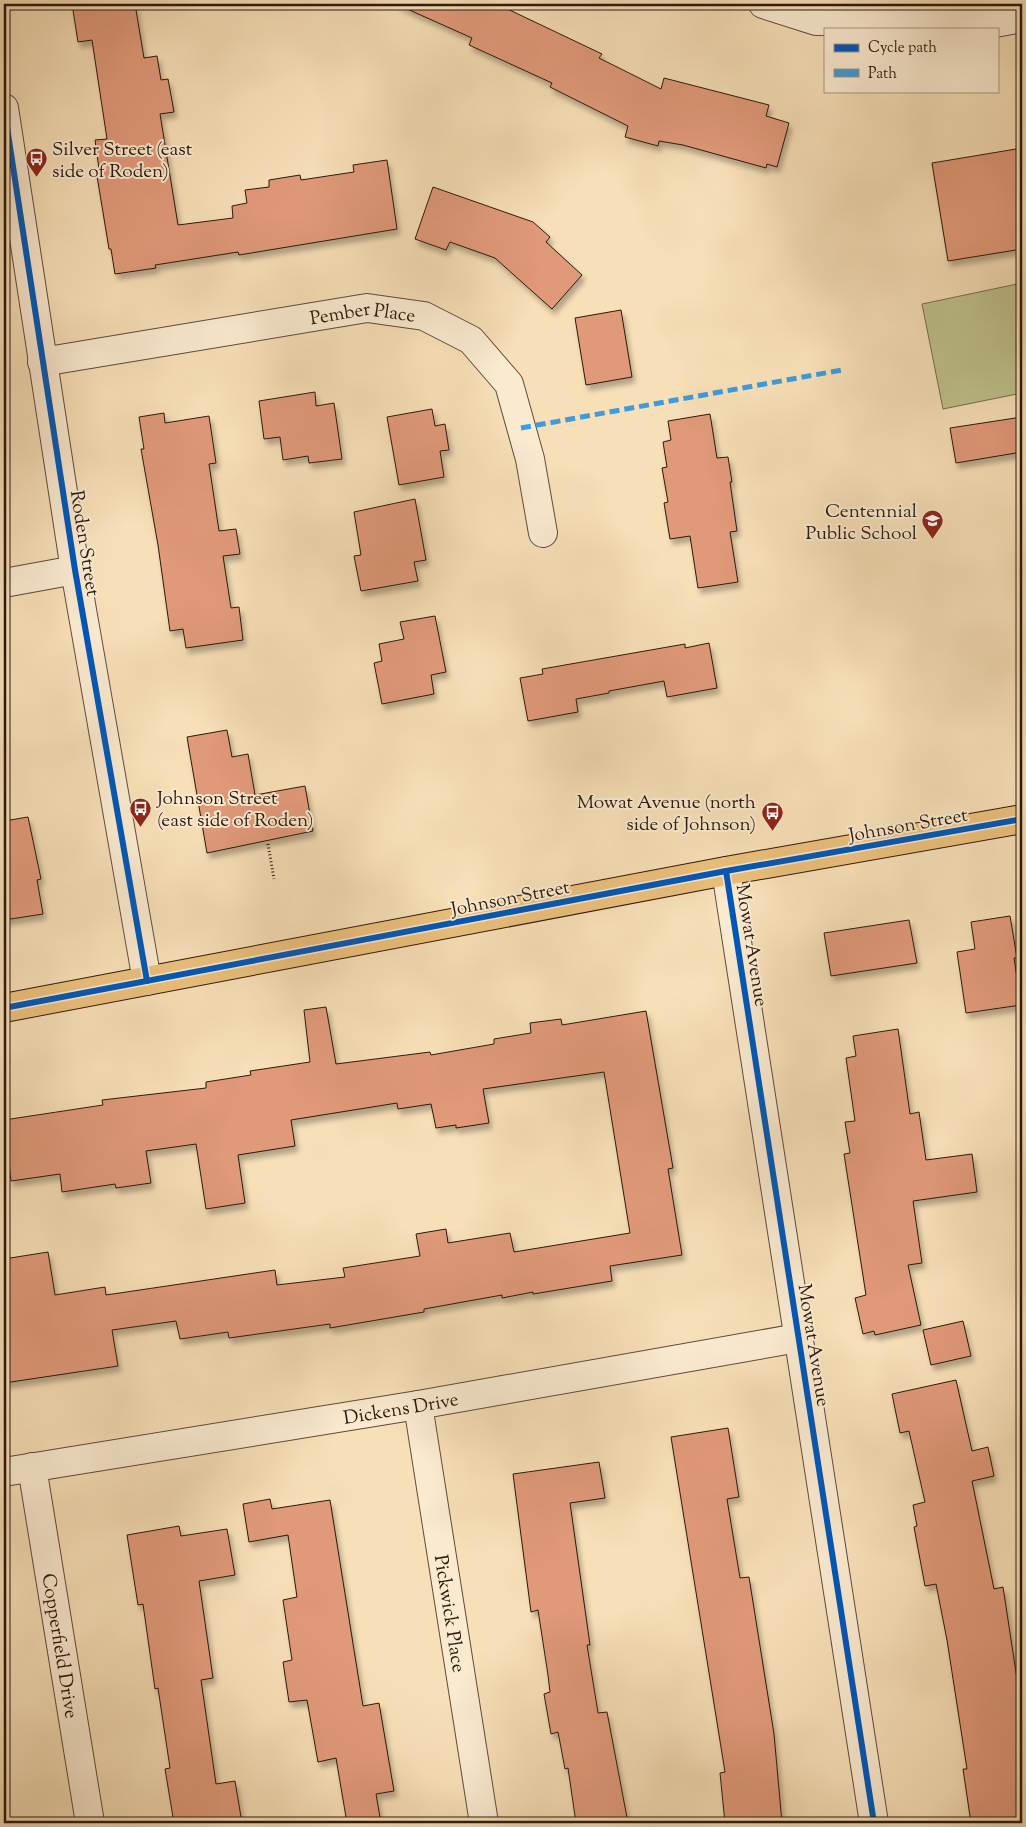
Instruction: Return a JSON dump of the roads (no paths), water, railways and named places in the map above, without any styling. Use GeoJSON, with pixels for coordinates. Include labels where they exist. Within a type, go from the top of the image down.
{"type":"FeatureCollection","features":[{"type":"Feature","properties":{"kind":"main road","name":"Johnson Street"},"geometry":{"type":"LineString","coordinates":[[4,1008],[726,871],[1022,819]]}},
{"type":"Feature","properties":{"kind":"street"},"geometry":{"type":"LineString","coordinates":[[763,4],[816,21],[995,22],[1022,18]]}},
{"type":"Feature","properties":{"kind":"street","name":"Roden Street"},"geometry":{"type":"LineString","coordinates":[[4,108],[6,142],[75,570],[147,981]]}},
{"type":"Feature","properties":{"kind":"street","name":"Pember Place"},"geometry":{"type":"LineString","coordinates":[[42,362],[367,308],[424,316],[470,340],[509,384],[530,459],[543,533]]}},
{"type":"Feature","properties":{"kind":"street"},"geometry":{"type":"LineString","coordinates":[[4,583],[75,570]]}},
{"type":"Feature","properties":{"kind":"street","name":"Mowat Avenue"},"geometry":{"type":"LineString","coordinates":[[726,871],[874,1823]]}},
{"type":"Feature","properties":{"kind":"street","name":"Dickens Drive"},"geometry":{"type":"LineString","coordinates":[[4,1472],[418,1405],[798,1338]]}},
{"type":"Feature","properties":{"kind":"street","name":"Pickwick Place"},"geometry":{"type":"LineString","coordinates":[[418,1405],[484,1823]]}},
{"type":"Feature","properties":{"kind":"street","name":"Copperfield Drive"},"geometry":{"type":"LineString","coordinates":[[32,1467],[90,1823]]}},
{"type":"Feature","properties":{"kind":"place","name":"Silver Street (east side of Roden)"},"geometry":{"type":"Point","coordinates":[36,178]}},
{"type":"Feature","properties":{"kind":"place","name":"Centennial Public School"},"geometry":{"type":"Point","coordinates":[933,540]}},
{"type":"Feature","properties":{"kind":"place","name":"Johnson Street (east side of Roden)"},"geometry":{"type":"Point","coordinates":[141,827]}},
{"type":"Feature","properties":{"kind":"place","name":"Mowat Avenue (north side of Johnson)"},"geometry":{"type":"Point","coordinates":[772,831]}}]}
